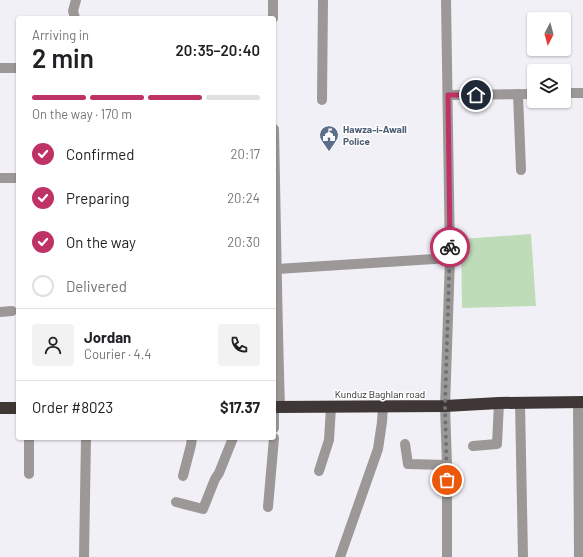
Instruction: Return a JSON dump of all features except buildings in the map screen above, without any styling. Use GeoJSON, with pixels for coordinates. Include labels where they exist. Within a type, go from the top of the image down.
{"type":"FeatureCollection","features":[{"type":"Feature","properties":{"kind":"highway","name":"Kunduz Baghlan road"},"geometry":{"type":"LineString","coordinates":[[276,407],[445,406],[499,403],[580,402]]}},
{"type":"Feature","properties":{"kind":"highway"},"geometry":{"type":"LineString","coordinates":[[0,408],[16,408]]}},
{"type":"Feature","properties":{"kind":"street"},"geometry":{"type":"LineString","coordinates":[[74,16],[73,11],[76,0]]}},
{"type":"Feature","properties":{"kind":"street"},"geometry":{"type":"LineString","coordinates":[[272,0],[273,16]]}},
{"type":"Feature","properties":{"kind":"street"},"geometry":{"type":"LineString","coordinates":[[322,100],[323,0]]}},
{"type":"Feature","properties":{"kind":"street"},"geometry":{"type":"LineString","coordinates":[[446,0],[450,258],[445,406],[447,465],[447,557]]}},
{"type":"Feature","properties":{"kind":"street"},"geometry":{"type":"LineString","coordinates":[[0,68],[16,68]]}},
{"type":"Feature","properties":{"kind":"street"},"geometry":{"type":"LineString","coordinates":[[571,93],[583,93]]}},
{"type":"Feature","properties":{"kind":"street"},"geometry":{"type":"LineString","coordinates":[[518,94],[521,170]]}},
{"type":"Feature","properties":{"kind":"street"},"geometry":{"type":"LineString","coordinates":[[448,95],[527,94]]}},
{"type":"Feature","properties":{"kind":"street"},"geometry":{"type":"LineString","coordinates":[[0,178],[16,178]]}},
{"type":"Feature","properties":{"kind":"street"},"geometry":{"type":"LineString","coordinates":[[276,228],[276,291]]}},
{"type":"Feature","properties":{"kind":"street"},"geometry":{"type":"LineString","coordinates":[[277,269],[450,258]]}},
{"type":"Feature","properties":{"kind":"street"},"geometry":{"type":"LineString","coordinates":[[0,312],[12,311]]}},
{"type":"Feature","properties":{"kind":"street"},"geometry":{"type":"LineString","coordinates":[[579,557],[580,402]]}},
{"type":"Feature","properties":{"kind":"street"},"geometry":{"type":"LineString","coordinates":[[473,446],[497,444],[499,403]]}},
{"type":"Feature","properties":{"kind":"street"},"geometry":{"type":"LineString","coordinates":[[520,403],[522,557]]}},
{"type":"Feature","properties":{"kind":"street"},"geometry":{"type":"LineString","coordinates":[[340,557],[378,449],[383,406]]}},
{"type":"Feature","properties":{"kind":"street"},"geometry":{"type":"LineString","coordinates":[[319,471],[329,440],[331,407]]}},
{"type":"Feature","properties":{"kind":"street"},"geometry":{"type":"LineString","coordinates":[[29,440],[29,474]]}},
{"type":"Feature","properties":{"kind":"street"},"geometry":{"type":"LineString","coordinates":[[84,557],[86,440]]}},
{"type":"Feature","properties":{"kind":"street"},"geometry":{"type":"LineString","coordinates":[[183,476],[192,445],[192,440]]}},
{"type":"Feature","properties":{"kind":"street"},"geometry":{"type":"LineString","coordinates":[[176,502],[203,509],[215,479],[220,473],[232,440]]}},
{"type":"Feature","properties":{"kind":"street"},"geometry":{"type":"LineString","coordinates":[[268,507],[274,440]]}},
{"type":"Feature","properties":{"kind":"street"},"geometry":{"type":"LineString","coordinates":[[405,444],[408,464],[447,465]]}},
{"type":"Feature","properties":{"kind":"green space"},"geometry":{"type":"Polygon","coordinates":[[[531,234],[536,306],[462,308],[461,239],[531,234]]]}},
{"type":"Feature","properties":{"kind":"way so far"},"geometry":{"type":"LineString","coordinates":[[447,480],[445,406],[450,247]]}},
{"type":"Feature","properties":{"kind":"place","name":"Hawza-i-Awall Police"},"geometry":{"type":"Point","coordinates":[329,152]}},
{"type":"Feature","properties":{"kind":"route"},"geometry":{"type":"LineString","coordinates":[[450,247],[448,95],[476,95]]}}]}
